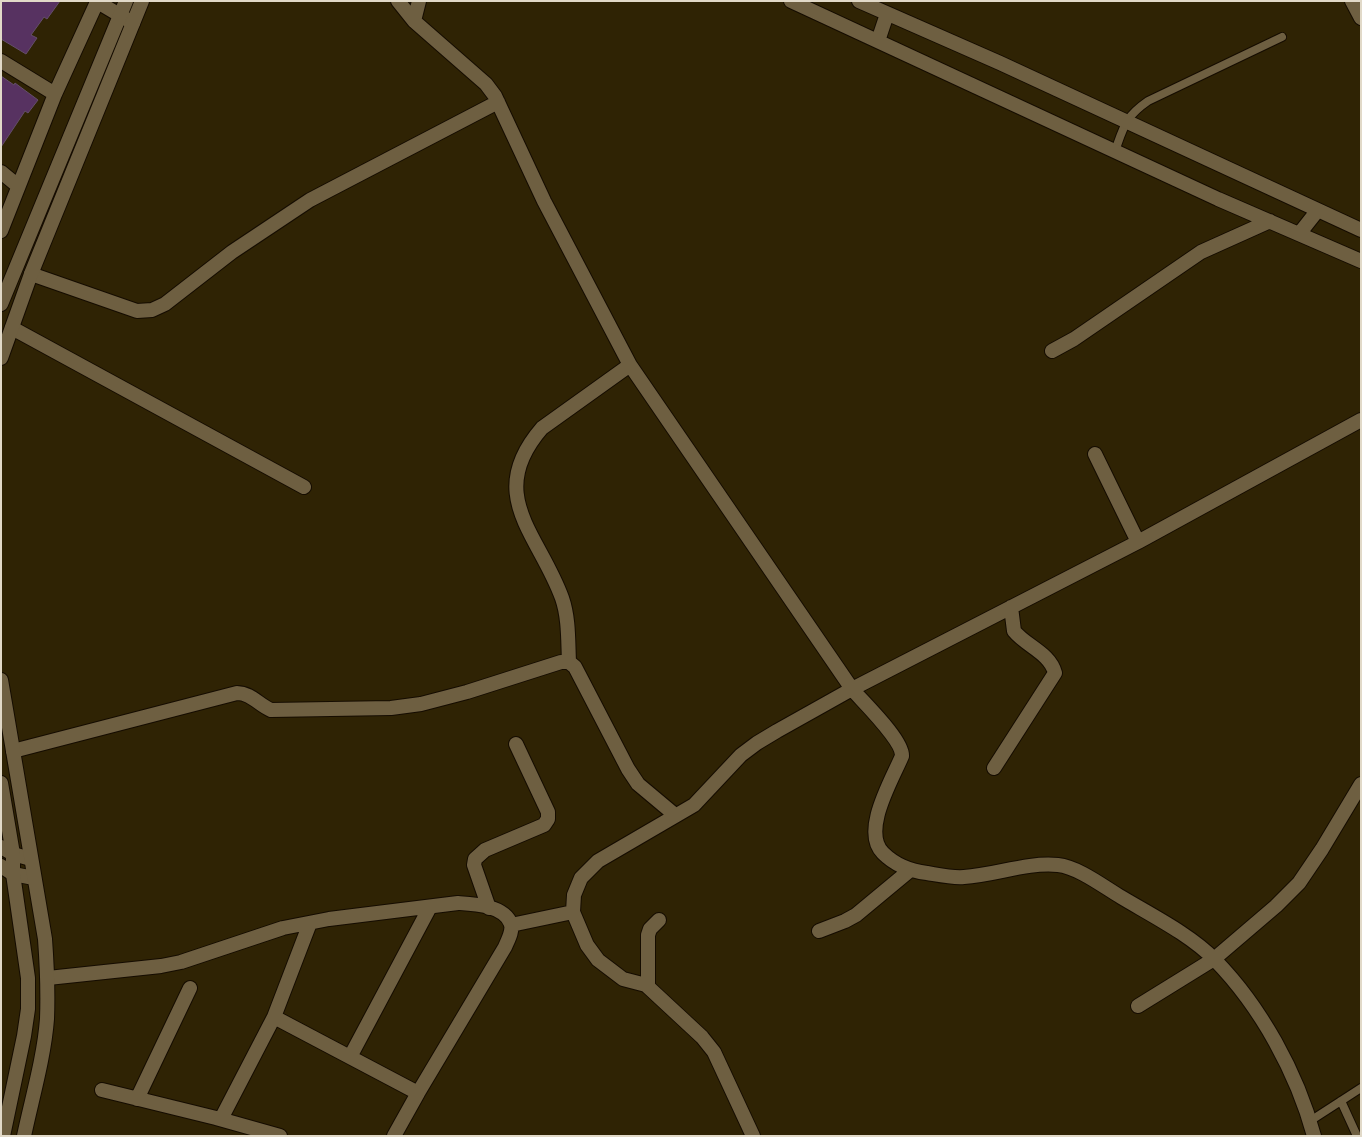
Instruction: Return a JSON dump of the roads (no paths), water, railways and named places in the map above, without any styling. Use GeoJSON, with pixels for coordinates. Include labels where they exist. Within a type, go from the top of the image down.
{"type":"FeatureCollection","features":[{"type":"Feature","properties":{"kind":"street"},"geometry":{"type":"LineString","coordinates":[[1,304],[126,1]]}},
{"type":"Feature","properties":{"kind":"street"},"geometry":{"type":"LineString","coordinates":[[1,358],[31,274],[142,1]]}},
{"type":"Feature","properties":{"kind":"street"},"geometry":{"type":"LineString","coordinates":[[398,1],[414,21],[486,84],[498,102],[544,201],[630,365],[852,689],[894,737],[903,752],[874,828],[875,838],[882,852],[895,863],[909,870],[949,877],[964,877],[1044,864],[1061,865],[1082,874],[1170,926],[1214,959],[1248,1000],[1282,1053],[1310,1121],[1314,1136]]}},
{"type":"Feature","properties":{"kind":"street"},"geometry":{"type":"LineString","coordinates":[[414,21],[419,1]]}},
{"type":"Feature","properties":{"kind":"street"},"geometry":{"type":"LineString","coordinates":[[791,1],[1115,151],[1361,261]]}},
{"type":"Feature","properties":{"kind":"street"},"geometry":{"type":"LineString","coordinates":[[859,1],[1000,63],[1361,230]]}},
{"type":"Feature","properties":{"kind":"street"},"geometry":{"type":"LineString","coordinates":[[1352,1],[1361,18]]}},
{"type":"Feature","properties":{"kind":"street"},"geometry":{"type":"LineString","coordinates":[[1,230],[55,94],[97,2],[133,23]]}},
{"type":"Feature","properties":{"kind":"street"},"geometry":{"type":"LineString","coordinates":[[878,41],[887,14]]}},
{"type":"Feature","properties":{"kind":"street"},"geometry":{"type":"LineString","coordinates":[[1,61],[55,94]]}},
{"type":"Feature","properties":{"kind":"street"},"geometry":{"type":"LineString","coordinates":[[31,274],[137,311],[152,310],[165,304],[232,252],[310,200],[498,102]]}},
{"type":"Feature","properties":{"kind":"street"},"geometry":{"type":"LineString","coordinates":[[1,172],[18,186]]}},
{"type":"Feature","properties":{"kind":"street"},"geometry":{"type":"LineString","coordinates":[[1299,234],[1318,210]]}},
{"type":"Feature","properties":{"kind":"street"},"geometry":{"type":"LineString","coordinates":[[1052,351],[1090,328],[1201,252],[1270,221]]}},
{"type":"Feature","properties":{"kind":"street"},"geometry":{"type":"LineString","coordinates":[[12,328],[304,487]]}},
{"type":"Feature","properties":{"kind":"street"},"geometry":{"type":"LineString","coordinates":[[569,662],[566,612],[559,592],[530,534],[520,509],[516,481],[518,467],[522,455],[542,428],[630,365]]}},
{"type":"Feature","properties":{"kind":"street"},"geometry":{"type":"LineString","coordinates":[[753,1136],[714,1052],[692,1028],[648,987],[642,983],[623,979],[598,960],[587,944],[573,912],[574,895],[581,878],[598,861],[694,804],[741,755],[757,743],[852,689],[1138,542],[1361,420]]}},
{"type":"Feature","properties":{"kind":"street"},"geometry":{"type":"LineString","coordinates":[[1095,454],[1138,542]]}},
{"type":"Feature","properties":{"kind":"street"},"geometry":{"type":"LineString","coordinates":[[994,768],[1055,673],[1053,666],[1047,658],[1026,643],[1014,631],[1011,607]]}},
{"type":"Feature","properties":{"kind":"street"},"geometry":{"type":"LineString","coordinates":[[13,751],[237,692],[250,696],[271,710],[391,708],[421,704],[467,692],[561,662],[569,662],[575,667],[628,769],[638,784],[674,815]]}},
{"type":"Feature","properties":{"kind":"street"},"geometry":{"type":"LineString","coordinates":[[1,680],[45,939],[48,978],[47,1021],[24,1136]]}},
{"type":"Feature","properties":{"kind":"street"},"geometry":{"type":"LineString","coordinates":[[489,908],[474,864],[475,859],[485,850],[544,824],[548,819],[548,812],[516,744]]}},
{"type":"Feature","properties":{"kind":"street"},"geometry":{"type":"LineString","coordinates":[[1,783],[7,870],[28,978],[28,1009],[3,1136]]}},
{"type":"Feature","properties":{"kind":"street"},"geometry":{"type":"LineString","coordinates":[[1138,1006],[1214,959],[1276,906],[1299,883],[1361,784]]}},
{"type":"Feature","properties":{"kind":"street"},"geometry":{"type":"LineString","coordinates":[[7,851],[30,859]]}},
{"type":"Feature","properties":{"kind":"street"},"geometry":{"type":"LineString","coordinates":[[7,870],[34,878]]}},
{"type":"Feature","properties":{"kind":"street"},"geometry":{"type":"LineString","coordinates":[[819,931],[856,915],[909,870]]}},
{"type":"Feature","properties":{"kind":"street"},"geometry":{"type":"LineString","coordinates":[[48,978],[154,967],[181,962],[283,928],[329,919],[458,903],[473,904],[502,913],[511,925],[505,947],[394,1136]]}},
{"type":"Feature","properties":{"kind":"street"},"geometry":{"type":"LineString","coordinates":[[350,1057],[430,907]]}},
{"type":"Feature","properties":{"kind":"street"},"geometry":{"type":"LineString","coordinates":[[511,925],[573,912]]}},
{"type":"Feature","properties":{"kind":"street"},"geometry":{"type":"LineString","coordinates":[[648,987],[648,935],[650,929],[659,920]]}},
{"type":"Feature","properties":{"kind":"street"},"geometry":{"type":"LineString","coordinates":[[222,1119],[274,1017],[310,923]]}},
{"type":"Feature","properties":{"kind":"street"},"geometry":{"type":"LineString","coordinates":[[137,1098],[190,988]]}},
{"type":"Feature","properties":{"kind":"street"},"geometry":{"type":"LineString","coordinates":[[274,1017],[418,1093]]}},
{"type":"Feature","properties":{"kind":"street"},"geometry":{"type":"LineString","coordinates":[[102,1090],[222,1119],[280,1136]]}},
{"type":"Feature","properties":{"kind":"lane"},"geometry":{"type":"LineString","coordinates":[[1115,151],[1126,121],[1135,110],[1148,101],[1282,37]]}},
{"type":"Feature","properties":{"kind":"lane"},"geometry":{"type":"LineString","coordinates":[[1310,1121],[1361,1088]]}},
{"type":"Feature","properties":{"kind":"lane"},"geometry":{"type":"LineString","coordinates":[[1340,1101],[1356,1136]]}}]}
